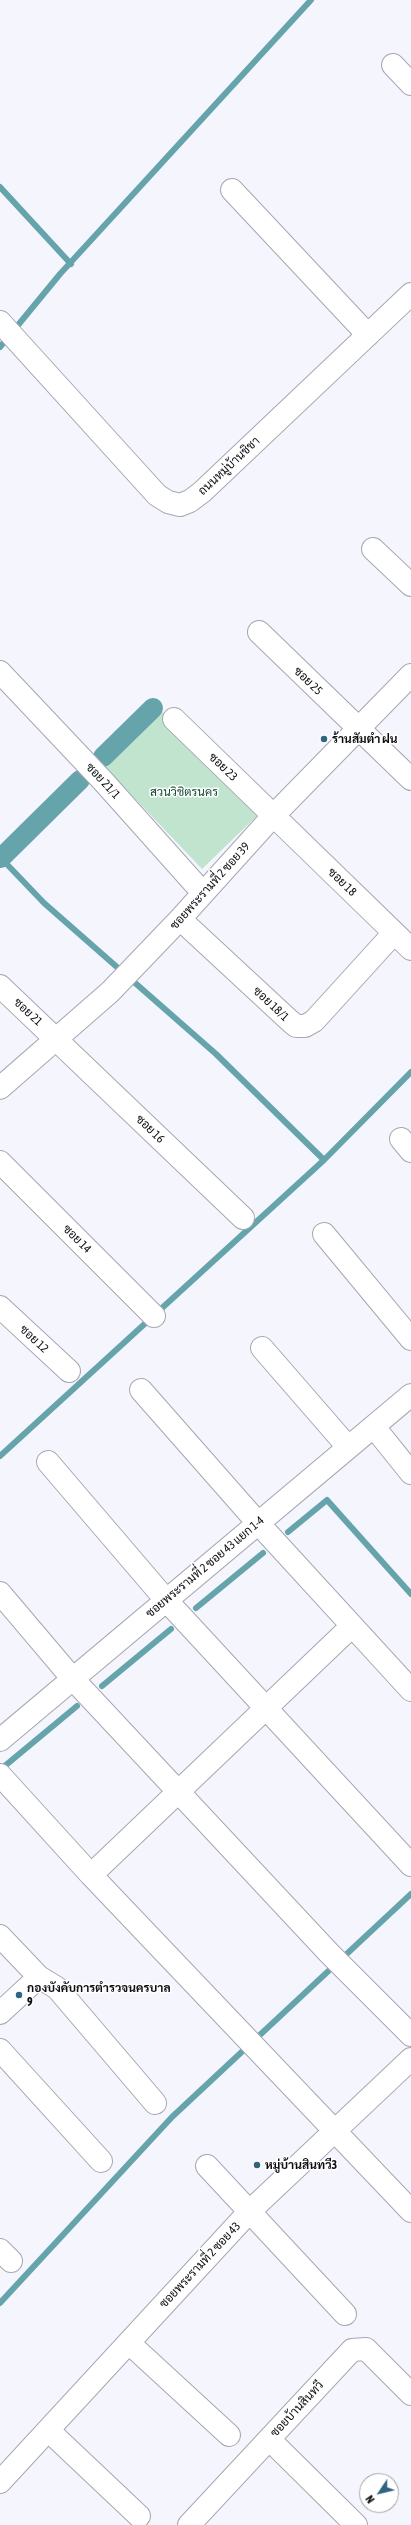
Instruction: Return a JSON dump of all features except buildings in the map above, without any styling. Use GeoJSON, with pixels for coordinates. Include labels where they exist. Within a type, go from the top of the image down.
{"type":"FeatureCollection","features":[{"type":"Feature","properties":{"kind":"street"},"geometry":{"type":"LineString","coordinates":[[393,65],[411,84]]}},
{"type":"Feature","properties":{"kind":"street"},"geometry":{"type":"LineString","coordinates":[[232,190],[368,335]]}},
{"type":"Feature","properties":{"kind":"street","name":"ถนนหมู่บ้านชิชา"},"geometry":{"type":"LineString","coordinates":[[0,322],[31,354],[157,495],[168,502],[180,505],[190,501],[202,492],[411,294]]}},
{"type":"Feature","properties":{"kind":"street"},"geometry":{"type":"LineString","coordinates":[[373,549],[411,585]]}},
{"type":"Feature","properties":{"kind":"street","name":"ซอย 25"},"geometry":{"type":"LineString","coordinates":[[258,632],[411,779]]}},
{"type":"Feature","properties":{"kind":"street","name":"ซอย 21/1"},"geometry":{"type":"LineString","coordinates":[[0,672],[103,781],[203,892]]}},
{"type":"Feature","properties":{"kind":"street","name":"ซอยพระรามที่ 2 ซอย 39"},"geometry":{"type":"LineString","coordinates":[[0,1088],[110,992],[180,919],[273,816],[411,675]]}},
{"type":"Feature","properties":{"kind":"street","name":"ซอย 23"},"geometry":{"type":"LineString","coordinates":[[174,719],[273,816]]}},
{"type":"Feature","properties":{"kind":"street","name":"ซอย 18"},"geometry":{"type":"LineString","coordinates":[[273,816],[411,949]]}},
{"type":"Feature","properties":{"kind":"street","name":"ซอย 18/1"},"geometry":{"type":"LineString","coordinates":[[180,919],[296,1026],[305,1026],[314,1021],[394,933]]}},
{"type":"Feature","properties":{"kind":"street","name":"ซอย 21"},"geometry":{"type":"LineString","coordinates":[[0,986],[56,1039]]}},
{"type":"Feature","properties":{"kind":"street","name":"ซอย 16"},"geometry":{"type":"LineString","coordinates":[[56,1039],[243,1218]]}},
{"type":"Feature","properties":{"kind":"street","name":"ซอย 14"},"geometry":{"type":"LineString","coordinates":[[0,1162],[154,1316]]}},
{"type":"Feature","properties":{"kind":"street"},"geometry":{"type":"LineString","coordinates":[[324,1234],[411,1339]]}},
{"type":"Feature","properties":{"kind":"street","name":"ซอย 12"},"geometry":{"type":"LineString","coordinates":[[0,1306],[69,1371]]}},
{"type":"Feature","properties":{"kind":"street"},"geometry":{"type":"LineString","coordinates":[[262,1348],[348,1448]]}},
{"type":"Feature","properties":{"kind":"street"},"geometry":{"type":"LineString","coordinates":[[141,1390],[258,1523],[411,1690]]}},
{"type":"Feature","properties":{"kind":"street","name":"ซอยพระรามที่ 2 ซอย 43 แยก 1-4"},"geometry":{"type":"LineString","coordinates":[[0,1740],[411,1395]]}},
{"type":"Feature","properties":{"kind":"street"},"geometry":{"type":"LineString","coordinates":[[374,1427],[411,1473]]}},
{"type":"Feature","properties":{"kind":"street"},"geometry":{"type":"LineString","coordinates":[[48,1462],[166,1600],[411,1865]]}},
{"type":"Feature","properties":{"kind":"street"},"geometry":{"type":"LineString","coordinates":[[0,1593],[72,1678],[329,1953],[411,2035]]}},
{"type":"Feature","properties":{"kind":"street"},"geometry":{"type":"LineString","coordinates":[[91,1875],[178,1790],[267,1710],[352,1626]]}},
{"type":"Feature","properties":{"kind":"street"},"geometry":{"type":"LineString","coordinates":[[0,1775],[91,1875],[334,2132],[411,2211]]}},
{"type":"Feature","properties":{"kind":"street"},"geometry":{"type":"LineString","coordinates":[[0,1936],[39,1977],[57,1988],[155,2103]]}},
{"type":"Feature","properties":{"kind":"street"},"geometry":{"type":"LineString","coordinates":[[0,2013],[39,1977]]}},
{"type":"Feature","properties":{"kind":"street"},"geometry":{"type":"LineString","coordinates":[[0,2050],[101,2161]]}},
{"type":"Feature","properties":{"kind":"street","name":"ซอยพระรามที่ 2 ซอย 43"},"geometry":{"type":"LineString","coordinates":[[0,2482],[250,2211],[411,2059]]}},
{"type":"Feature","properties":{"kind":"street"},"geometry":{"type":"LineString","coordinates":[[208,2166],[345,2314]]}},
{"type":"Feature","properties":{"kind":"street"},"geometry":{"type":"LineString","coordinates":[[129,2343],[229,2435]]}},
{"type":"Feature","properties":{"kind":"street","name":"ซอยบ้านสินทวี"},"geometry":{"type":"LineString","coordinates":[[189,2525],[352,2350],[359,2348],[366,2349],[411,2394]]}},
{"type":"Feature","properties":{"kind":"street"},"geometry":{"type":"LineString","coordinates":[[48,2430],[139,2516]]}},
{"type":"Feature","properties":{"kind":"street"},"geometry":{"type":"LineString","coordinates":[[269,2439],[356,2525]]}},
{"type":"Feature","properties":{"kind":"green space","name":"สวนวิชิตรนคร"},"geometry":{"type":"Polygon","coordinates":[[[160,710],[260,813],[202,869],[103,765],[160,710]]]}},
{"type":"Feature","properties":{"kind":"waterway"},"geometry":{"type":"LineString","coordinates":[[0,347],[60,274],[311,0]]}},
{"type":"Feature","properties":{"kind":"waterway"},"geometry":{"type":"LineString","coordinates":[[0,187],[71,264]]}},
{"type":"Feature","properties":{"kind":"waterway"},"geometry":{"type":"LineString","coordinates":[[103,757],[153,708]]}},
{"type":"Feature","properties":{"kind":"waterway"},"geometry":{"type":"LineString","coordinates":[[1,858],[80,780]]}},
{"type":"Feature","properties":{"kind":"waterway"},"geometry":{"type":"LineString","coordinates":[[0,857],[44,903],[216,1054],[324,1160]]}},
{"type":"Feature","properties":{"kind":"waterway"},"geometry":{"type":"LineString","coordinates":[[0,1456],[324,1160],[411,1072]]}},
{"type":"Feature","properties":{"kind":"waterway"},"geometry":{"type":"LineString","coordinates":[[288,1532],[327,1500],[411,1594]]}},
{"type":"Feature","properties":{"kind":"waterway"},"geometry":{"type":"LineString","coordinates":[[196,1608],[263,1553]]}},
{"type":"Feature","properties":{"kind":"waterway"},"geometry":{"type":"LineString","coordinates":[[102,1686],[171,1629]]}},
{"type":"Feature","properties":{"kind":"waterway"},"geometry":{"type":"LineString","coordinates":[[0,1770],[77,1706]]}},
{"type":"Feature","properties":{"kind":"waterway"},"geometry":{"type":"LineString","coordinates":[[0,2303],[172,2117],[411,1894]]}},
{"type":"Feature","properties":{"kind":"place","name":"ร้านสัมตำ ฝน"},"geometry":{"type":"Point","coordinates":[324,739]}},
{"type":"Feature","properties":{"kind":"place","name":"กองบังคับการตำรวจนครบาล 9"},"geometry":{"type":"Point","coordinates":[19,1995]}},
{"type":"Feature","properties":{"kind":"place","name":"หมู่บ้านสินทวี3"},"geometry":{"type":"Point","coordinates":[257,2165]}}]}
